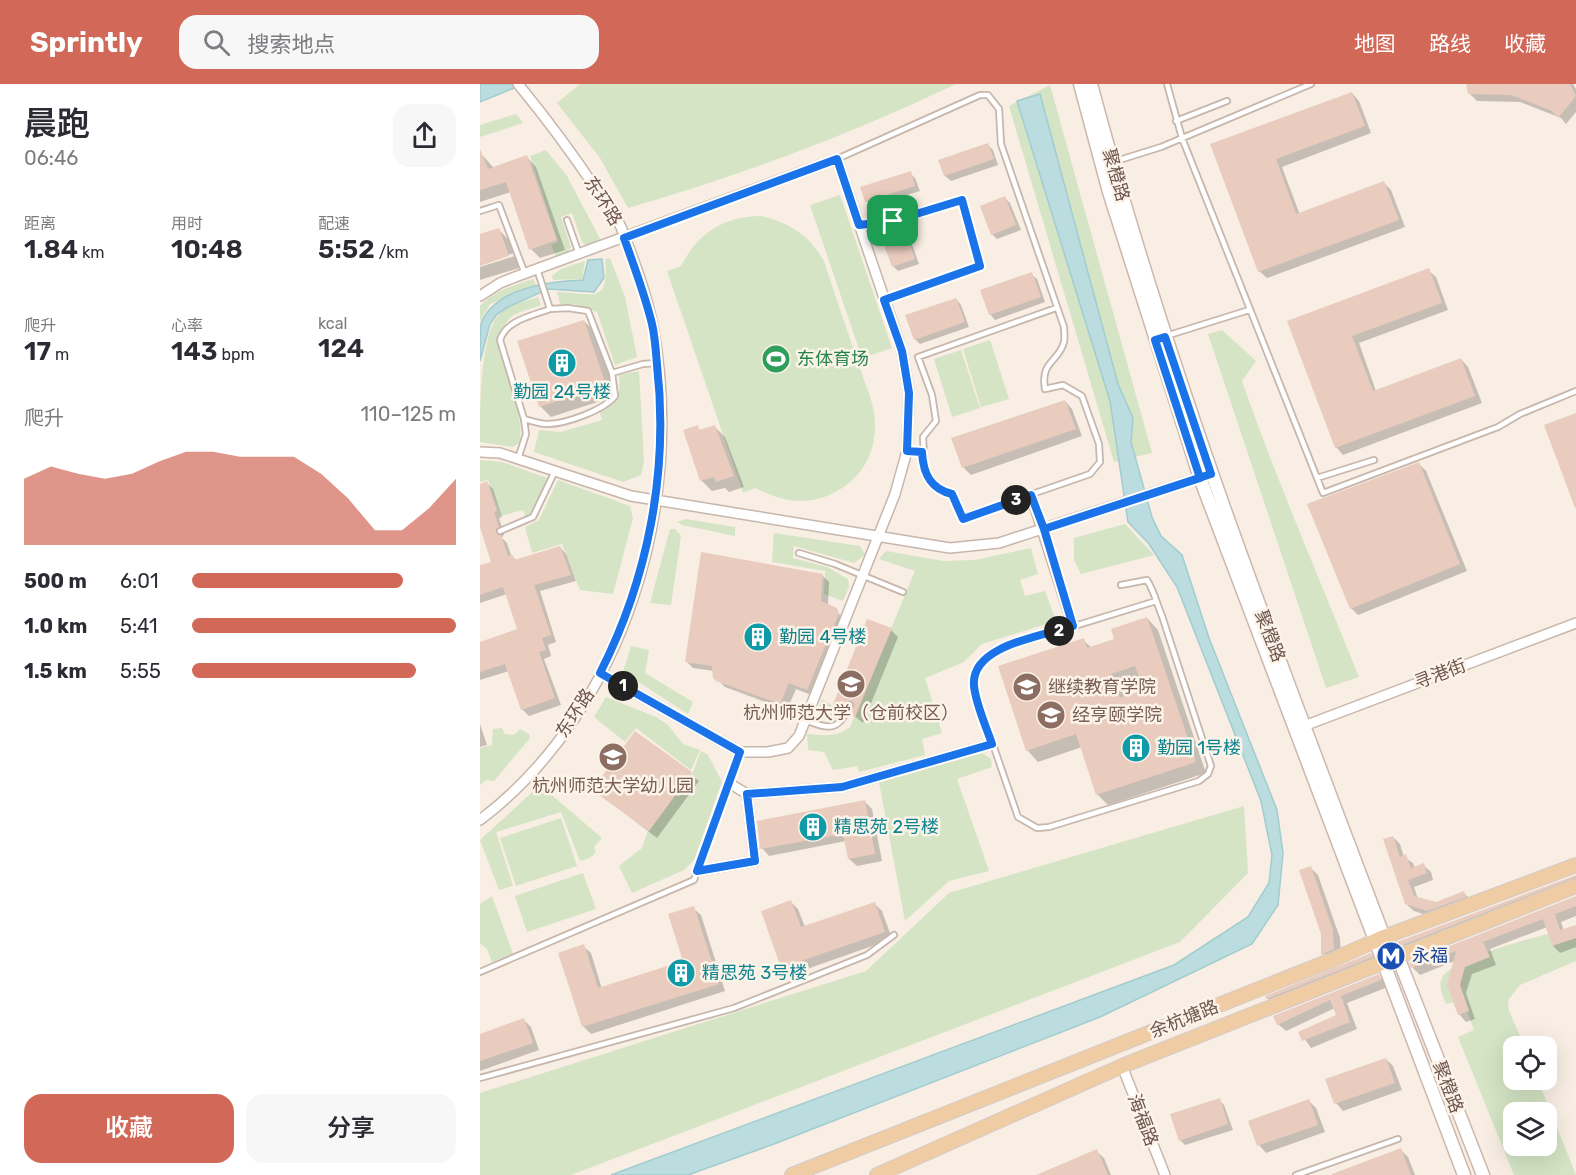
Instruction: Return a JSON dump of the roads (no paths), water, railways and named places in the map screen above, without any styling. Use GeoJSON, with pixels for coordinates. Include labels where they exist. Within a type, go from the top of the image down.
{"type":"FeatureCollection","features":[{"type":"Feature","properties":{"kind":"main road","name":"余杭塘路"},"geometry":{"type":"LineString","coordinates":[[792,1175],[1332,960],[1379,939],[1576,865]]}},
{"type":"Feature","properties":{"kind":"main road","name":"余杭塘路"},"geometry":{"type":"LineString","coordinates":[[878,1175],[1122,1066],[1576,886]]}},
{"type":"Feature","properties":{"kind":"street","name":"东环路"},"geometry":{"type":"LineString","coordinates":[[480,820],[531,771],[562,735],[585,702],[600,673],[630,607],[644,562],[655,500],[661,446],[653,325],[620,225],[549,122],[518,84]]}},
{"type":"Feature","properties":{"kind":"street","name":"聚橙路"},"geometry":{"type":"LineString","coordinates":[[1080,84],[1205,476],[1379,939],[1398,957],[1483,1175]]}},
{"type":"Feature","properties":{"kind":"street","name":"聚橙路"},"geometry":{"type":"LineString","coordinates":[[1091,84],[1107,164]]}},
{"type":"Feature","properties":{"kind":"street"},"geometry":{"type":"LineString","coordinates":[[480,296],[500,283],[837,159],[903,358],[909,393],[907,451],[895,494],[799,736],[788,748],[768,752],[740,752],[600,673]]}},
{"type":"Feature","properties":{"kind":"street"},"geometry":{"type":"LineString","coordinates":[[480,452],[500,453],[631,496],[950,548],[999,543],[1205,476]]}},
{"type":"Feature","properties":{"kind":"street","name":"聚橙路"},"geometry":{"type":"LineString","coordinates":[[1205,476],[1304,726],[1379,939],[1382,964],[1464,1175]]}},
{"type":"Feature","properties":{"kind":"street"},"geometry":{"type":"LineString","coordinates":[[1031,495],[1044,529],[1073,626]]}},
{"type":"Feature","properties":{"kind":"street","name":"寻港街"},"geometry":{"type":"LineString","coordinates":[[1304,726],[1576,623]]}},
{"type":"Feature","properties":{"kind":"street"},"geometry":{"type":"LineString","coordinates":[[729,783],[747,794],[842,787],[992,744]]}},
{"type":"Feature","properties":{"kind":"street"},"geometry":{"type":"LineString","coordinates":[[697,871],[755,861],[747,794]]}},
{"type":"Feature","properties":{"kind":"street","name":"海福路"},"geometry":{"type":"LineString","coordinates":[[1122,1066],[1165,1175]]}},
{"type":"Feature","properties":{"kind":"lane"},"geometry":{"type":"LineString","coordinates":[[1167,84],[1182,138],[1323,493],[1498,427],[1520,414],[1576,392]]}},
{"type":"Feature","properties":{"kind":"lane"},"geometry":{"type":"LineString","coordinates":[[1107,164],[1182,138],[1311,84]]}},
{"type":"Feature","properties":{"kind":"lane"},"geometry":{"type":"LineString","coordinates":[[837,159],[980,95],[988,95],[999,109],[1001,144],[1064,327],[1064,344],[1047,364],[1043,376],[1045,389],[1063,385],[1082,396],[1099,444],[1100,462],[1090,474],[963,519],[952,494],[940,491],[925,475],[923,438],[936,421],[932,395],[918,357]]}},
{"type":"Feature","properties":{"kind":"lane"},"geometry":{"type":"LineString","coordinates":[[1176,121],[1227,101]]}},
{"type":"Feature","properties":{"kind":"lane"},"geometry":{"type":"LineString","coordinates":[[859,225],[893,221],[962,200],[980,266],[884,300]]}},
{"type":"Feature","properties":{"kind":"lane"},"geometry":{"type":"LineString","coordinates":[[480,211],[499,205],[525,274]]}},
{"type":"Feature","properties":{"kind":"lane"},"geometry":{"type":"LineString","coordinates":[[567,220],[579,254]]}},
{"type":"Feature","properties":{"kind":"lane"},"geometry":{"type":"LineString","coordinates":[[537,269],[550,309]]}},
{"type":"Feature","properties":{"kind":"lane"},"geometry":{"type":"LineString","coordinates":[[518,459],[526,434],[524,419],[500,340],[503,329],[550,309],[568,308],[588,311],[612,373],[615,396],[605,407],[547,424],[524,419]]}},
{"type":"Feature","properties":{"kind":"lane"},"geometry":{"type":"LineString","coordinates":[[903,358],[918,357],[1056,308]]}},
{"type":"Feature","properties":{"kind":"lane"},"geometry":{"type":"LineString","coordinates":[[1160,338],[1249,310]]}},
{"type":"Feature","properties":{"kind":"lane"},"geometry":{"type":"LineString","coordinates":[[612,373],[643,364],[657,363]]}},
{"type":"Feature","properties":{"kind":"lane"},"geometry":{"type":"LineString","coordinates":[[907,451],[922,452]]}},
{"type":"Feature","properties":{"kind":"lane"},"geometry":{"type":"LineString","coordinates":[[1317,478],[1374,460]]}},
{"type":"Feature","properties":{"kind":"lane"},"geometry":{"type":"LineString","coordinates":[[500,531],[533,517],[555,471]]}},
{"type":"Feature","properties":{"kind":"lane"},"geometry":{"type":"LineString","coordinates":[[799,553],[835,564],[903,592]]}},
{"type":"Feature","properties":{"kind":"lane"},"geometry":{"type":"LineString","coordinates":[[1121,585],[1147,580],[1156,601],[1211,766],[1208,774],[1199,781],[1049,827],[1037,828],[1018,817],[974,686],[975,672],[982,660],[993,651],[1156,601]]}},
{"type":"Feature","properties":{"kind":"lane"},"geometry":{"type":"LineString","coordinates":[[805,720],[821,726],[837,725],[843,720],[850,705]]}},
{"type":"Feature","properties":{"kind":"lane"},"geometry":{"type":"LineString","coordinates":[[480,972],[694,880],[740,752]]}},
{"type":"Feature","properties":{"kind":"lane"},"geometry":{"type":"LineString","coordinates":[[480,1078],[734,1008],[867,955],[894,935]]}},
{"type":"Feature","properties":{"kind":"lane"},"geometry":{"type":"LineString","coordinates":[[1296,1175],[1398,1139]]}},
{"type":"Feature","properties":{"kind":"water"},"geometry":{"type":"Polygon","coordinates":[[[480,84],[524,84],[480,102],[480,84]]]}},
{"type":"Feature","properties":{"kind":"water"},"geometry":{"type":"Polygon","coordinates":[[[1040,94],[1118,384],[1133,418],[1131,442],[1152,517],[1161,536],[1182,555],[1209,638],[1277,810],[1283,853],[1278,905],[1252,944],[1100,1017],[774,1144],[688,1175],[611,1175],[1174,965],[1248,917],[1269,883],[1272,855],[1261,801],[1177,587],[1149,544],[1128,522],[1110,401],[1017,101],[1040,94]]]}},
{"type":"Feature","properties":{"kind":"water"},"geometry":{"type":"Polygon","coordinates":[[[602,259],[604,278],[594,292],[548,289],[497,314],[490,324],[480,361],[481,324],[498,302],[524,289],[555,282],[583,280],[588,260],[602,259]]]}},
{"type":"Feature","properties":{"kind":"place","name":"东体育场"},"geometry":{"type":"Point","coordinates":[776,359]}},
{"type":"Feature","properties":{"kind":"place","name":"勤园 24号楼"},"geometry":{"type":"Point","coordinates":[562,363]}},
{"type":"Feature","properties":{"kind":"place","name":"勤园 4号楼"},"geometry":{"type":"Point","coordinates":[758,637]}},
{"type":"Feature","properties":{"kind":"place","name":"杭州师范大学（仓前校区）"},"geometry":{"type":"Point","coordinates":[851,684]}},
{"type":"Feature","properties":{"kind":"place","name":"继续教育学院"},"geometry":{"type":"Point","coordinates":[1027,687]}},
{"type":"Feature","properties":{"kind":"place","name":"经亨颐学院"},"geometry":{"type":"Point","coordinates":[1051,715]}},
{"type":"Feature","properties":{"kind":"place","name":"勤园 1号楼"},"geometry":{"type":"Point","coordinates":[1136,748]}},
{"type":"Feature","properties":{"kind":"place","name":"杭州师范大学幼儿园"},"geometry":{"type":"Point","coordinates":[613,757]}},
{"type":"Feature","properties":{"kind":"place","name":"精思苑 2号楼"},"geometry":{"type":"Point","coordinates":[813,827]}},
{"type":"Feature","properties":{"kind":"place","name":"永福"},"geometry":{"type":"Point","coordinates":[1391,956]}},
{"type":"Feature","properties":{"kind":"place","name":"精思苑 3号楼"},"geometry":{"type":"Point","coordinates":[681,973]}}]}
